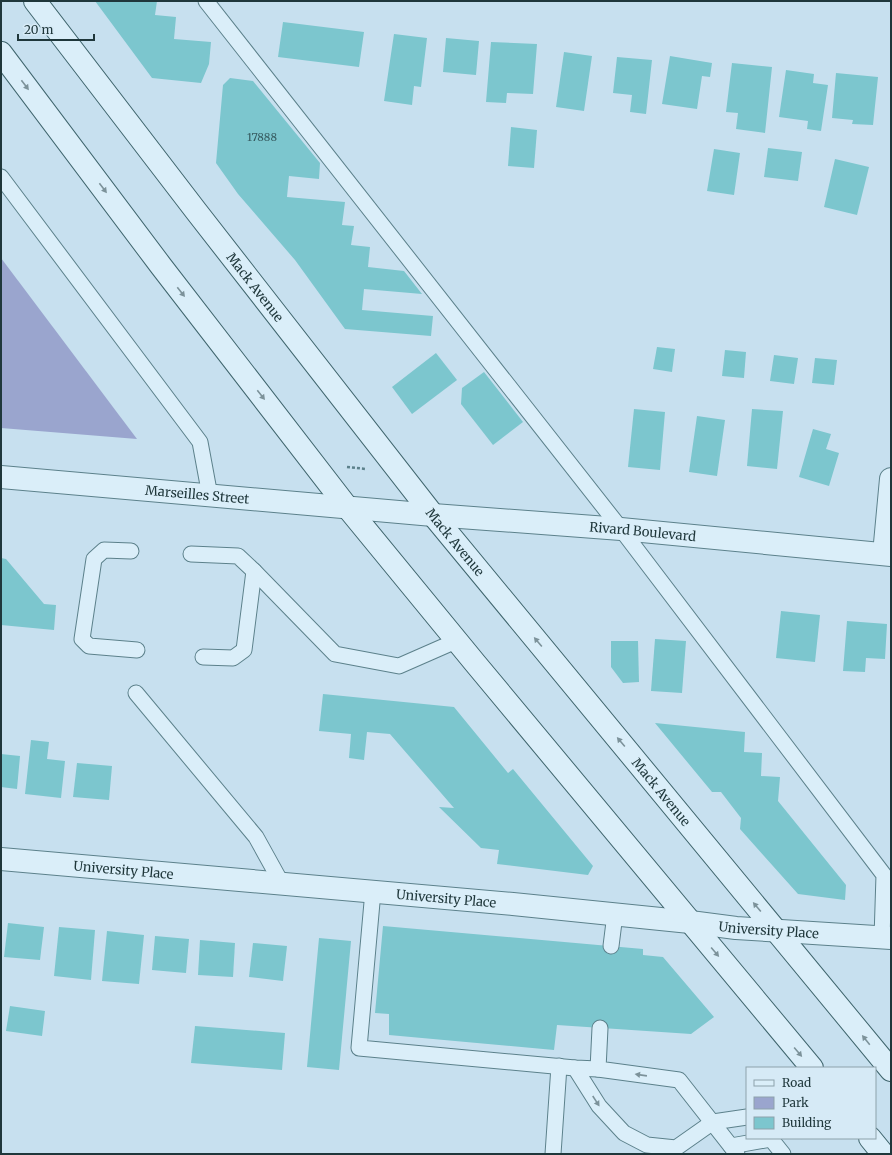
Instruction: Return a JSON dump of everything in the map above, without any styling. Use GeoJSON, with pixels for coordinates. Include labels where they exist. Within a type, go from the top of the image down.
{"type":"FeatureCollection","features":[{"type":"Feature","properties":{"kind":"main road","name":"Mack Avenue"},"geometry":{"type":"LineString","coordinates":[[35,1],[210,230],[433,515],[891,1070]]}},
{"type":"Feature","properties":{"kind":"main road"},"geometry":{"type":"LineString","coordinates":[[1,54],[347,507],[456,641],[811,1067]]}},
{"type":"Feature","properties":{"kind":"main road","name":"Marseilles Street"},"geometry":{"type":"LineString","coordinates":[[1,477],[394,511]]}},
{"type":"Feature","properties":{"kind":"main road"},"geometry":{"type":"LineString","coordinates":[[888,554],[891,479]]}},
{"type":"Feature","properties":{"kind":"main road","name":"Rivard Boulevard"},"geometry":{"type":"LineString","coordinates":[[394,511],[621,529],[888,554]]}},
{"type":"Feature","properties":{"kind":"main road","name":"University Place"},"geometry":{"type":"LineString","coordinates":[[1,859],[373,891],[615,914],[736,928],[887,938]]}},
{"type":"Feature","properties":{"kind":"main road"},"geometry":{"type":"LineString","coordinates":[[871,1139],[883,1154]]}},
{"type":"Feature","properties":{"kind":"lane"},"geometry":{"type":"LineString","coordinates":[[206,1],[621,529],[884,875],[887,938]]}},
{"type":"Feature","properties":{"kind":"lane"},"geometry":{"type":"LineString","coordinates":[[1,177],[200,442],[210,496]]}},
{"type":"Feature","properties":{"kind":"lane"},"geometry":{"type":"LineString","coordinates":[[131,551],[104,550],[94,559],[82,638],[89,646],[137,650]]}},
{"type":"Feature","properties":{"kind":"lane"},"geometry":{"type":"LineString","coordinates":[[191,554],[238,556],[335,654],[399,666],[456,641]]}},
{"type":"Feature","properties":{"kind":"lane"},"geometry":{"type":"LineString","coordinates":[[203,657],[233,658],[244,650],[254,571]]}},
{"type":"Feature","properties":{"kind":"lane"},"geometry":{"type":"LineString","coordinates":[[136,693],[256,837],[282,884]]}},
{"type":"Feature","properties":{"kind":"lane"},"geometry":{"type":"LineString","coordinates":[[373,891],[358,1048],[598,1069],[680,1080],[734,1150],[771,1139],[783,1154]]}},
{"type":"Feature","properties":{"kind":"lane"},"geometry":{"type":"LineString","coordinates":[[611,946],[615,914]]}},
{"type":"Feature","properties":{"kind":"lane"},"geometry":{"type":"LineString","coordinates":[[598,1069],[600,1028]]}},
{"type":"Feature","properties":{"kind":"lane"},"geometry":{"type":"LineString","coordinates":[[553,1154],[559,1066]]}},
{"type":"Feature","properties":{"kind":"lane"},"geometry":{"type":"LineString","coordinates":[[575,1068],[599,1106],[624,1133],[646,1145],[676,1148],[713,1122],[746,1117]]}},
{"type":"Feature","properties":{"kind":"path"},"geometry":{"type":"LineString","coordinates":[[340,467],[370,469]]}},
{"type":"Feature","properties":{"kind":"green space"},"geometry":{"type":"Polygon","coordinates":[[[1,258],[137,439],[1,428],[1,258]]]}},
{"type":"Feature","properties":{"kind":"building"},"geometry":{"type":"Polygon","coordinates":[[[95,1],[157,1],[155,15],[176,17],[174,39],[211,42],[209,64],[201,83],[152,78],[95,1]]]}},
{"type":"Feature","properties":{"kind":"building"},"geometry":{"type":"Polygon","coordinates":[[[283,22],[364,32],[359,67],[278,57],[283,22]]]}},
{"type":"Feature","properties":{"kind":"building"},"geometry":{"type":"Polygon","coordinates":[[[394,34],[427,38],[421,87],[414,86],[412,105],[384,101],[394,34]]]}},
{"type":"Feature","properties":{"kind":"building"},"geometry":{"type":"Polygon","coordinates":[[[446,38],[479,41],[476,75],[443,72],[446,38]]]}},
{"type":"Feature","properties":{"kind":"building"},"geometry":{"type":"Polygon","coordinates":[[[491,42],[537,44],[533,94],[507,93],[506,103],[486,102],[491,42]]]}},
{"type":"Feature","properties":{"kind":"building"},"geometry":{"type":"Polygon","coordinates":[[[564,52],[592,56],[584,111],[556,107],[564,52]]]}},
{"type":"Feature","properties":{"kind":"building"},"geometry":{"type":"Polygon","coordinates":[[[670,56],[712,63],[710,77],[702,76],[697,109],[662,104],[670,56]]]}},
{"type":"Feature","properties":{"kind":"building"},"geometry":{"type":"Polygon","coordinates":[[[617,57],[652,60],[646,114],[630,112],[632,95],[613,93],[617,57]]]}},
{"type":"Feature","properties":{"kind":"building"},"geometry":{"type":"Polygon","coordinates":[[[732,63],[772,67],[765,133],[736,129],[738,113],[726,112],[732,63]]]}},
{"type":"Feature","properties":{"kind":"building"},"geometry":{"type":"Polygon","coordinates":[[[786,70],[814,74],[813,83],[828,85],[821,131],[807,129],[808,121],[779,117],[786,70]]]}},
{"type":"Feature","properties":{"kind":"building"},"geometry":{"type":"Polygon","coordinates":[[[836,73],[878,77],[873,125],[852,124],[853,120],[832,118],[836,73]]]}},
{"type":"Feature","properties":{"kind":"building"},"geometry":{"type":"Polygon","coordinates":[[[230,78],[253,81],[320,163],[319,179],[289,176],[287,197],[345,202],[342,225],[354,226],[351,245],[370,247],[368,267],[404,271],[422,294],[364,289],[362,310],[433,316],[431,336],[345,329],[295,260],[238,194],[216,163],[223,85],[230,78]]]}},
{"type":"Feature","properties":{"kind":"building"},"geometry":{"type":"Polygon","coordinates":[[[511,127],[537,130],[534,168],[508,166],[511,127]]]}},
{"type":"Feature","properties":{"kind":"building"},"geometry":{"type":"Polygon","coordinates":[[[768,148],[802,152],[798,181],[764,177],[768,148]]]}},
{"type":"Feature","properties":{"kind":"building"},"geometry":{"type":"Polygon","coordinates":[[[714,149],[740,153],[734,195],[707,191],[714,149]]]}},
{"type":"Feature","properties":{"kind":"building"},"geometry":{"type":"Polygon","coordinates":[[[835,159],[869,167],[857,215],[824,207],[835,159]]]}},
{"type":"Feature","properties":{"kind":"building"},"geometry":{"type":"Polygon","coordinates":[[[657,347],[675,349],[672,372],[653,369],[657,347]]]}},
{"type":"Feature","properties":{"kind":"building"},"geometry":{"type":"Polygon","coordinates":[[[725,350],[746,352],[744,378],[722,376],[725,350]]]}},
{"type":"Feature","properties":{"kind":"building"},"geometry":{"type":"Polygon","coordinates":[[[436,353],[457,380],[412,414],[392,387],[436,353]]]}},
{"type":"Feature","properties":{"kind":"building"},"geometry":{"type":"Polygon","coordinates":[[[774,355],[798,358],[794,384],[770,381],[774,355]]]}},
{"type":"Feature","properties":{"kind":"building"},"geometry":{"type":"Polygon","coordinates":[[[815,358],[837,360],[834,385],[812,383],[815,358]]]}},
{"type":"Feature","properties":{"kind":"building"},"geometry":{"type":"Polygon","coordinates":[[[484,372],[523,422],[493,445],[461,404],[462,388],[484,372]]]}},
{"type":"Feature","properties":{"kind":"building"},"geometry":{"type":"Polygon","coordinates":[[[634,409],[665,412],[660,470],[628,467],[634,409]]]}},
{"type":"Feature","properties":{"kind":"building"},"geometry":{"type":"Polygon","coordinates":[[[752,409],[783,411],[777,469],[747,466],[752,409]]]}},
{"type":"Feature","properties":{"kind":"building"},"geometry":{"type":"Polygon","coordinates":[[[697,416],[725,420],[717,476],[689,472],[697,416]]]}},
{"type":"Feature","properties":{"kind":"building"},"geometry":{"type":"Polygon","coordinates":[[[813,429],[831,434],[826,449],[839,453],[829,486],[799,477],[813,429]]]}},
{"type":"Feature","properties":{"kind":"building"},"geometry":{"type":"Polygon","coordinates":[[[1,558],[6,559],[44,604],[56,605],[54,630],[1,625],[1,558]]]}},
{"type":"Feature","properties":{"kind":"building"},"geometry":{"type":"Polygon","coordinates":[[[781,611],[820,615],[815,662],[776,658],[781,611]]]}},
{"type":"Feature","properties":{"kind":"building"},"geometry":{"type":"Polygon","coordinates":[[[847,621],[887,624],[885,659],[866,658],[865,672],[843,671],[847,621]]]}},
{"type":"Feature","properties":{"kind":"building"},"geometry":{"type":"Polygon","coordinates":[[[655,639],[686,641],[682,693],[651,691],[655,639]]]}},
{"type":"Feature","properties":{"kind":"building"},"geometry":{"type":"Polygon","coordinates":[[[611,641],[638,641],[639,682],[623,683],[611,667],[611,641]]]}},
{"type":"Feature","properties":{"kind":"building"},"geometry":{"type":"Polygon","coordinates":[[[323,694],[454,707],[508,773],[513,769],[593,866],[588,875],[497,864],[499,850],[481,848],[439,807],[454,808],[390,734],[367,732],[364,760],[349,758],[351,734],[319,731],[323,694]]]}},
{"type":"Feature","properties":{"kind":"building"},"geometry":{"type":"Polygon","coordinates":[[[655,723],[745,732],[744,752],[762,753],[761,776],[780,777],[778,801],[846,885],[845,900],[798,894],[740,829],[741,818],[721,792],[712,792],[655,723]]]}},
{"type":"Feature","properties":{"kind":"building"},"geometry":{"type":"Polygon","coordinates":[[[31,740],[49,742],[47,759],[65,761],[61,798],[25,794],[31,740]]]}},
{"type":"Feature","properties":{"kind":"building"},"geometry":{"type":"Polygon","coordinates":[[[1,754],[20,756],[17,789],[1,787],[1,754]]]}},
{"type":"Feature","properties":{"kind":"building"},"geometry":{"type":"Polygon","coordinates":[[[77,763],[112,766],[109,800],[73,797],[77,763]]]}},
{"type":"Feature","properties":{"kind":"building"},"geometry":{"type":"Polygon","coordinates":[[[8,923],[44,927],[40,960],[4,957],[8,923]]]}},
{"type":"Feature","properties":{"kind":"building"},"geometry":{"type":"Polygon","coordinates":[[[383,926],[643,949],[643,955],[663,957],[714,1017],[691,1034],[557,1025],[554,1050],[389,1035],[389,1014],[375,1013],[383,926]]]}},
{"type":"Feature","properties":{"kind":"building"},"geometry":{"type":"Polygon","coordinates":[[[59,927],[95,930],[91,980],[54,976],[59,927]]]}},
{"type":"Feature","properties":{"kind":"building"},"geometry":{"type":"Polygon","coordinates":[[[107,931],[144,935],[139,984],[102,981],[107,931]]]}},
{"type":"Feature","properties":{"kind":"building"},"geometry":{"type":"Polygon","coordinates":[[[155,936],[189,939],[186,973],[152,970],[155,936]]]}},
{"type":"Feature","properties":{"kind":"building"},"geometry":{"type":"Polygon","coordinates":[[[319,938],[351,941],[339,1070],[307,1067],[319,938]]]}},
{"type":"Feature","properties":{"kind":"building"},"geometry":{"type":"Polygon","coordinates":[[[200,940],[235,943],[233,977],[198,975],[200,940]]]}},
{"type":"Feature","properties":{"kind":"building"},"geometry":{"type":"Polygon","coordinates":[[[253,943],[287,946],[283,981],[249,977],[253,943]]]}},
{"type":"Feature","properties":{"kind":"building"},"geometry":{"type":"Polygon","coordinates":[[[10,1006],[45,1011],[42,1036],[6,1031],[10,1006]]]}},
{"type":"Feature","properties":{"kind":"building"},"geometry":{"type":"Polygon","coordinates":[[[195,1026],[285,1033],[282,1070],[191,1063],[195,1026]]]}}]}
